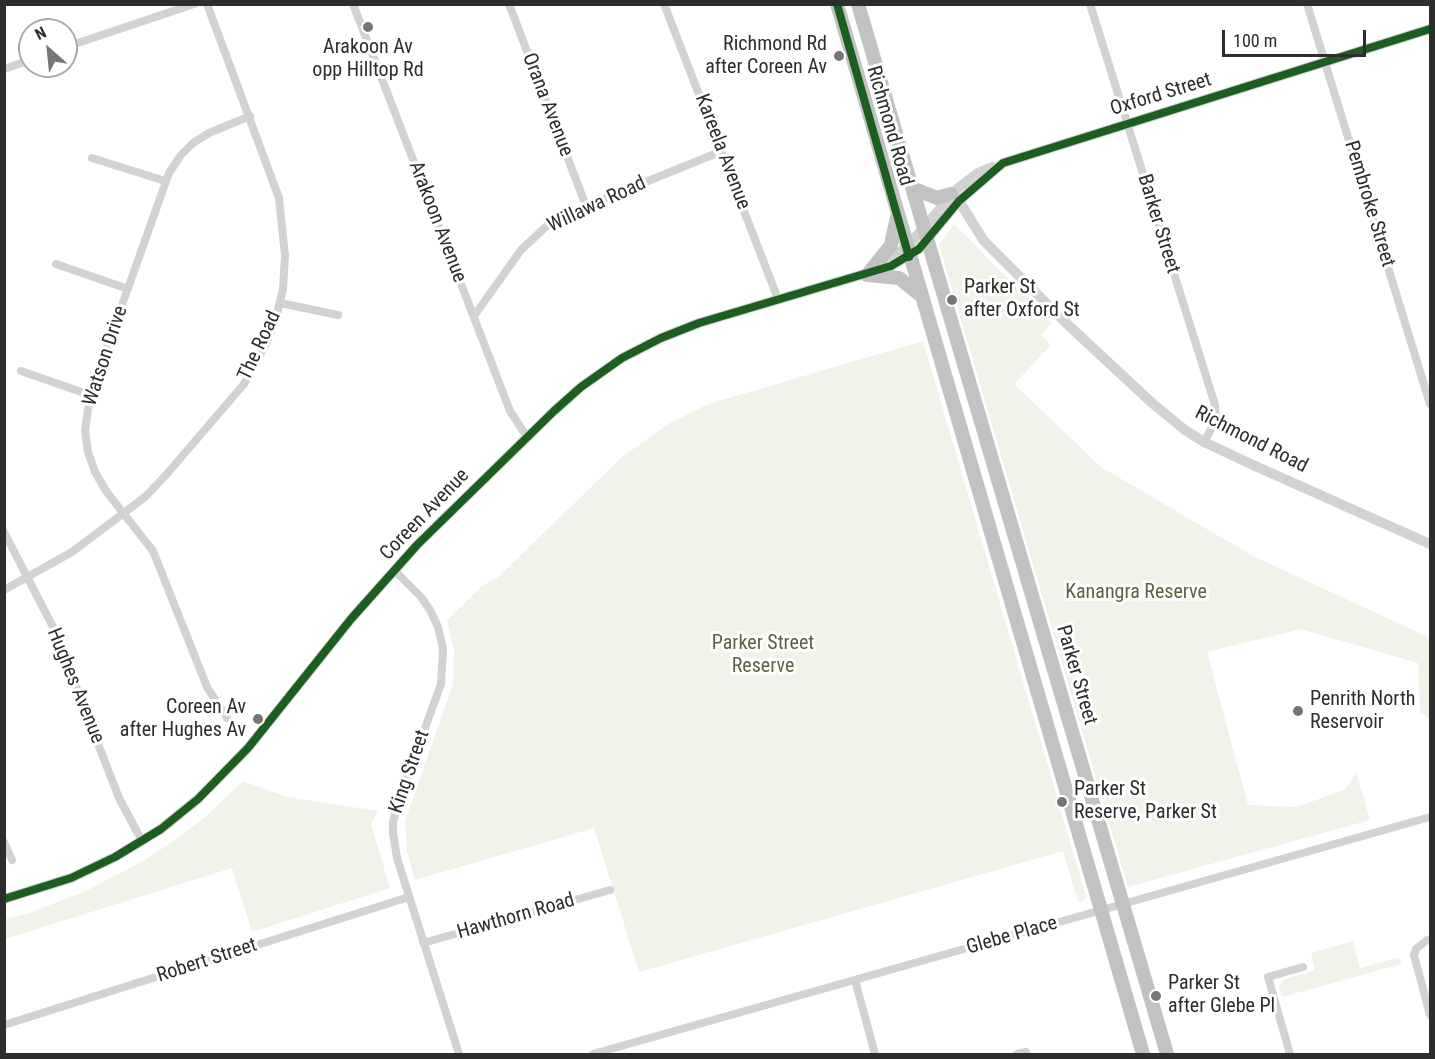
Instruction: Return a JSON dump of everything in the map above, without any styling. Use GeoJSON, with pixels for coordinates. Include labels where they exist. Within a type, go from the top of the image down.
{"type":"FeatureCollection","features":[{"type":"Feature","properties":{"kind":"highway","name":"Richmond Road"},"geometry":{"type":"LineString","coordinates":[[837,4],[908,252]]}},
{"type":"Feature","properties":{"kind":"highway","name":"Richmond Road"},"geometry":{"type":"LineString","coordinates":[[858,4],[926,232]]}},
{"type":"Feature","properties":{"kind":"highway"},"geometry":{"type":"LineString","coordinates":[[912,188],[937,198],[955,198]]}},
{"type":"Feature","properties":{"kind":"highway"},"geometry":{"type":"LineString","coordinates":[[867,275],[891,245],[897,215]]}},
{"type":"Feature","properties":{"kind":"highway","name":"Parker Street"},"geometry":{"type":"LineString","coordinates":[[926,232],[1167,1054]]}},
{"type":"Feature","properties":{"kind":"highway"},"geometry":{"type":"LineString","coordinates":[[908,252],[1143,1054]]}},
{"type":"Feature","properties":{"kind":"highway"},"geometry":{"type":"LineString","coordinates":[[867,275],[899,278],[912,287],[921,298]]}},
{"type":"Feature","properties":{"kind":"street"},"geometry":{"type":"LineString","coordinates":[[78,43],[194,4]]}},
{"type":"Feature","properties":{"kind":"street","name":"The Road"},"geometry":{"type":"LineString","coordinates":[[4,590],[72,552],[145,497],[244,384],[267,342],[280,303],[285,256],[282,209],[276,186],[207,4]]}},
{"type":"Feature","properties":{"kind":"street","name":"Arakoon Avenue"},"geometry":{"type":"LineString","coordinates":[[353,4],[510,411],[527,437]]}},
{"type":"Feature","properties":{"kind":"street","name":"Orana Avenue"},"geometry":{"type":"LineString","coordinates":[[509,4],[586,206]]}},
{"type":"Feature","properties":{"kind":"street","name":"Kareela Avenue"},"geometry":{"type":"LineString","coordinates":[[664,4],[778,299]]}},
{"type":"Feature","properties":{"kind":"street","name":"Barker Street"},"geometry":{"type":"LineString","coordinates":[[1090,4],[1215,405],[1216,420],[1204,442]]}},
{"type":"Feature","properties":{"kind":"street","name":"Pembroke Street"},"geometry":{"type":"LineString","coordinates":[[1307,4],[1431,404]]}},
{"type":"Feature","properties":{"kind":"street","name":"Oxford Street"},"geometry":{"type":"LineString","coordinates":[[1003,163],[1431,28]]}},
{"type":"Feature","properties":{"kind":"street","name":"Watson Drive"},"geometry":{"type":"LineString","coordinates":[[228,718],[207,687],[149,545],[101,484],[89,458],[85,431],[90,395],[165,181],[175,163],[193,143],[216,129],[250,116]]}},
{"type":"Feature","properties":{"kind":"street","name":"Willawa Road"},"geometry":{"type":"LineString","coordinates":[[474,316],[516,256],[534,237],[562,216],[722,151]]}},
{"type":"Feature","properties":{"kind":"street"},"geometry":{"type":"LineString","coordinates":[[92,158],[165,181]]}},
{"type":"Feature","properties":{"kind":"street","name":"Coreen Avenue"},"geometry":{"type":"LineString","coordinates":[[4,899],[71,878],[142,841],[180,814],[222,777],[394,570],[527,437],[581,387],[628,354],[692,325],[867,275],[891,266],[908,252],[978,173],[1003,163]]}},
{"type":"Feature","properties":{"kind":"street","name":"Richmond Road"},"geometry":{"type":"LineString","coordinates":[[955,198],[984,241],[1065,322],[1152,403],[1185,430],[1204,442],[1431,544]]}},
{"type":"Feature","properties":{"kind":"street"},"geometry":{"type":"LineString","coordinates":[[56,264],[128,289]]}},
{"type":"Feature","properties":{"kind":"street"},"geometry":{"type":"LineString","coordinates":[[280,303],[338,315]]}},
{"type":"Feature","properties":{"kind":"street"},"geometry":{"type":"LineString","coordinates":[[21,371],[90,395]]}},
{"type":"Feature","properties":{"kind":"street","name":"Hughes Avenue"},"geometry":{"type":"LineString","coordinates":[[4,532],[58,639],[119,798],[142,841]]}},
{"type":"Feature","properties":{"kind":"street","name":"King Street"},"geometry":{"type":"LineString","coordinates":[[394,570],[430,610],[440,634],[443,656],[439,690],[393,822],[395,850],[459,1054]]}},
{"type":"Feature","properties":{"kind":"street","name":"Glebe Place"},"geometry":{"type":"LineString","coordinates":[[593,1054],[1431,817]]}},
{"type":"Feature","properties":{"kind":"street"},"geometry":{"type":"LineString","coordinates":[[4,842],[12,860]]}},
{"type":"Feature","properties":{"kind":"street","name":"Hawthorn Road"},"geometry":{"type":"LineString","coordinates":[[423,943],[610,890]]}},
{"type":"Feature","properties":{"kind":"street","name":"Robert Street"},"geometry":{"type":"LineString","coordinates":[[4,1026],[409,897]]}},
{"type":"Feature","properties":{"kind":"street"},"geometry":{"type":"LineString","coordinates":[[1427,940],[1416,948],[1414,955],[1431,1015]]}},
{"type":"Feature","properties":{"kind":"street"},"geometry":{"type":"LineString","coordinates":[[1290,1054],[1268,977],[1303,967]]}},
{"type":"Feature","properties":{"kind":"street"},"geometry":{"type":"LineString","coordinates":[[855,980],[875,1054]]}},
{"type":"Feature","properties":{"kind":"street"},"geometry":{"type":"LineString","coordinates":[[1017,1054],[1026,1052]]}},
{"type":"Feature","properties":{"kind":"green space","name":"Kanangra Reserve"},"geometry":{"type":"Polygon","coordinates":[[[954,224],[1052,323],[1041,335],[1051,345],[1014,384],[1101,467],[1253,556],[1430,638],[1430,719],[1420,712],[1418,663],[1301,629],[1207,652],[1248,805],[1297,807],[1346,789],[1356,772],[1370,820],[1128,887],[939,245],[954,224]]]}},
{"type":"Feature","properties":{"kind":"green space","name":"Parker Street Reserve"},"geometry":{"type":"Polygon","coordinates":[[[923,341],[1086,896],[1083,901],[1078,902],[1063,851],[639,972],[594,828],[415,880],[407,852],[405,821],[453,684],[454,650],[447,620],[482,586],[497,578],[622,457],[670,423],[722,400],[923,341]]]}},
{"type":"Feature","properties":{"kind":"green space"},"geometry":{"type":"Polygon","coordinates":[[[243,781],[287,797],[378,811],[371,824],[390,888],[252,932],[232,868],[5,939],[5,919],[29,913],[86,891],[145,860],[205,817],[243,781]]]}},
{"type":"Feature","properties":{"kind":"green space"},"geometry":{"type":"Polygon","coordinates":[[[1353,941],[1360,968],[1397,958],[1402,964],[1282,997],[1279,987],[1282,980],[1315,970],[1311,953],[1353,941]]]}},
{"type":"Feature","properties":{"kind":"cycle path"},"geometry":{"type":"LineString","coordinates":[[837,4],[909,257]]}},
{"type":"Feature","properties":{"kind":"cycle path"},"geometry":{"type":"LineString","coordinates":[[4,899],[71,878],[115,857],[161,829],[198,799],[248,748],[351,619],[417,545],[554,411],[581,387],[622,358],[661,338],[699,323],[891,266],[919,249],[959,201],[1003,163],[1430,29]]}},
{"type":"Feature","properties":{"kind":"place","name":"Arakoon Av opp Hilltop Rd"},"geometry":{"type":"Point","coordinates":[368,27]}},
{"type":"Feature","properties":{"kind":"place","name":"Richmond Rd after Coreen Av"},"geometry":{"type":"Point","coordinates":[839,56]}},
{"type":"Feature","properties":{"kind":"place","name":"Parker St after Oxford St"},"geometry":{"type":"Point","coordinates":[952,300]}},
{"type":"Feature","properties":{"kind":"place","name":"Penrith North Reservoir"},"geometry":{"type":"Point","coordinates":[1298,711]}},
{"type":"Feature","properties":{"kind":"place","name":"Coreen Av after Hughes Av"},"geometry":{"type":"Point","coordinates":[258,719]}},
{"type":"Feature","properties":{"kind":"place","name":"Parker St Reserve, Parker St"},"geometry":{"type":"Point","coordinates":[1062,802]}},
{"type":"Feature","properties":{"kind":"place","name":"Parker St after Glebe Pl"},"geometry":{"type":"Point","coordinates":[1156,996]}}]}
